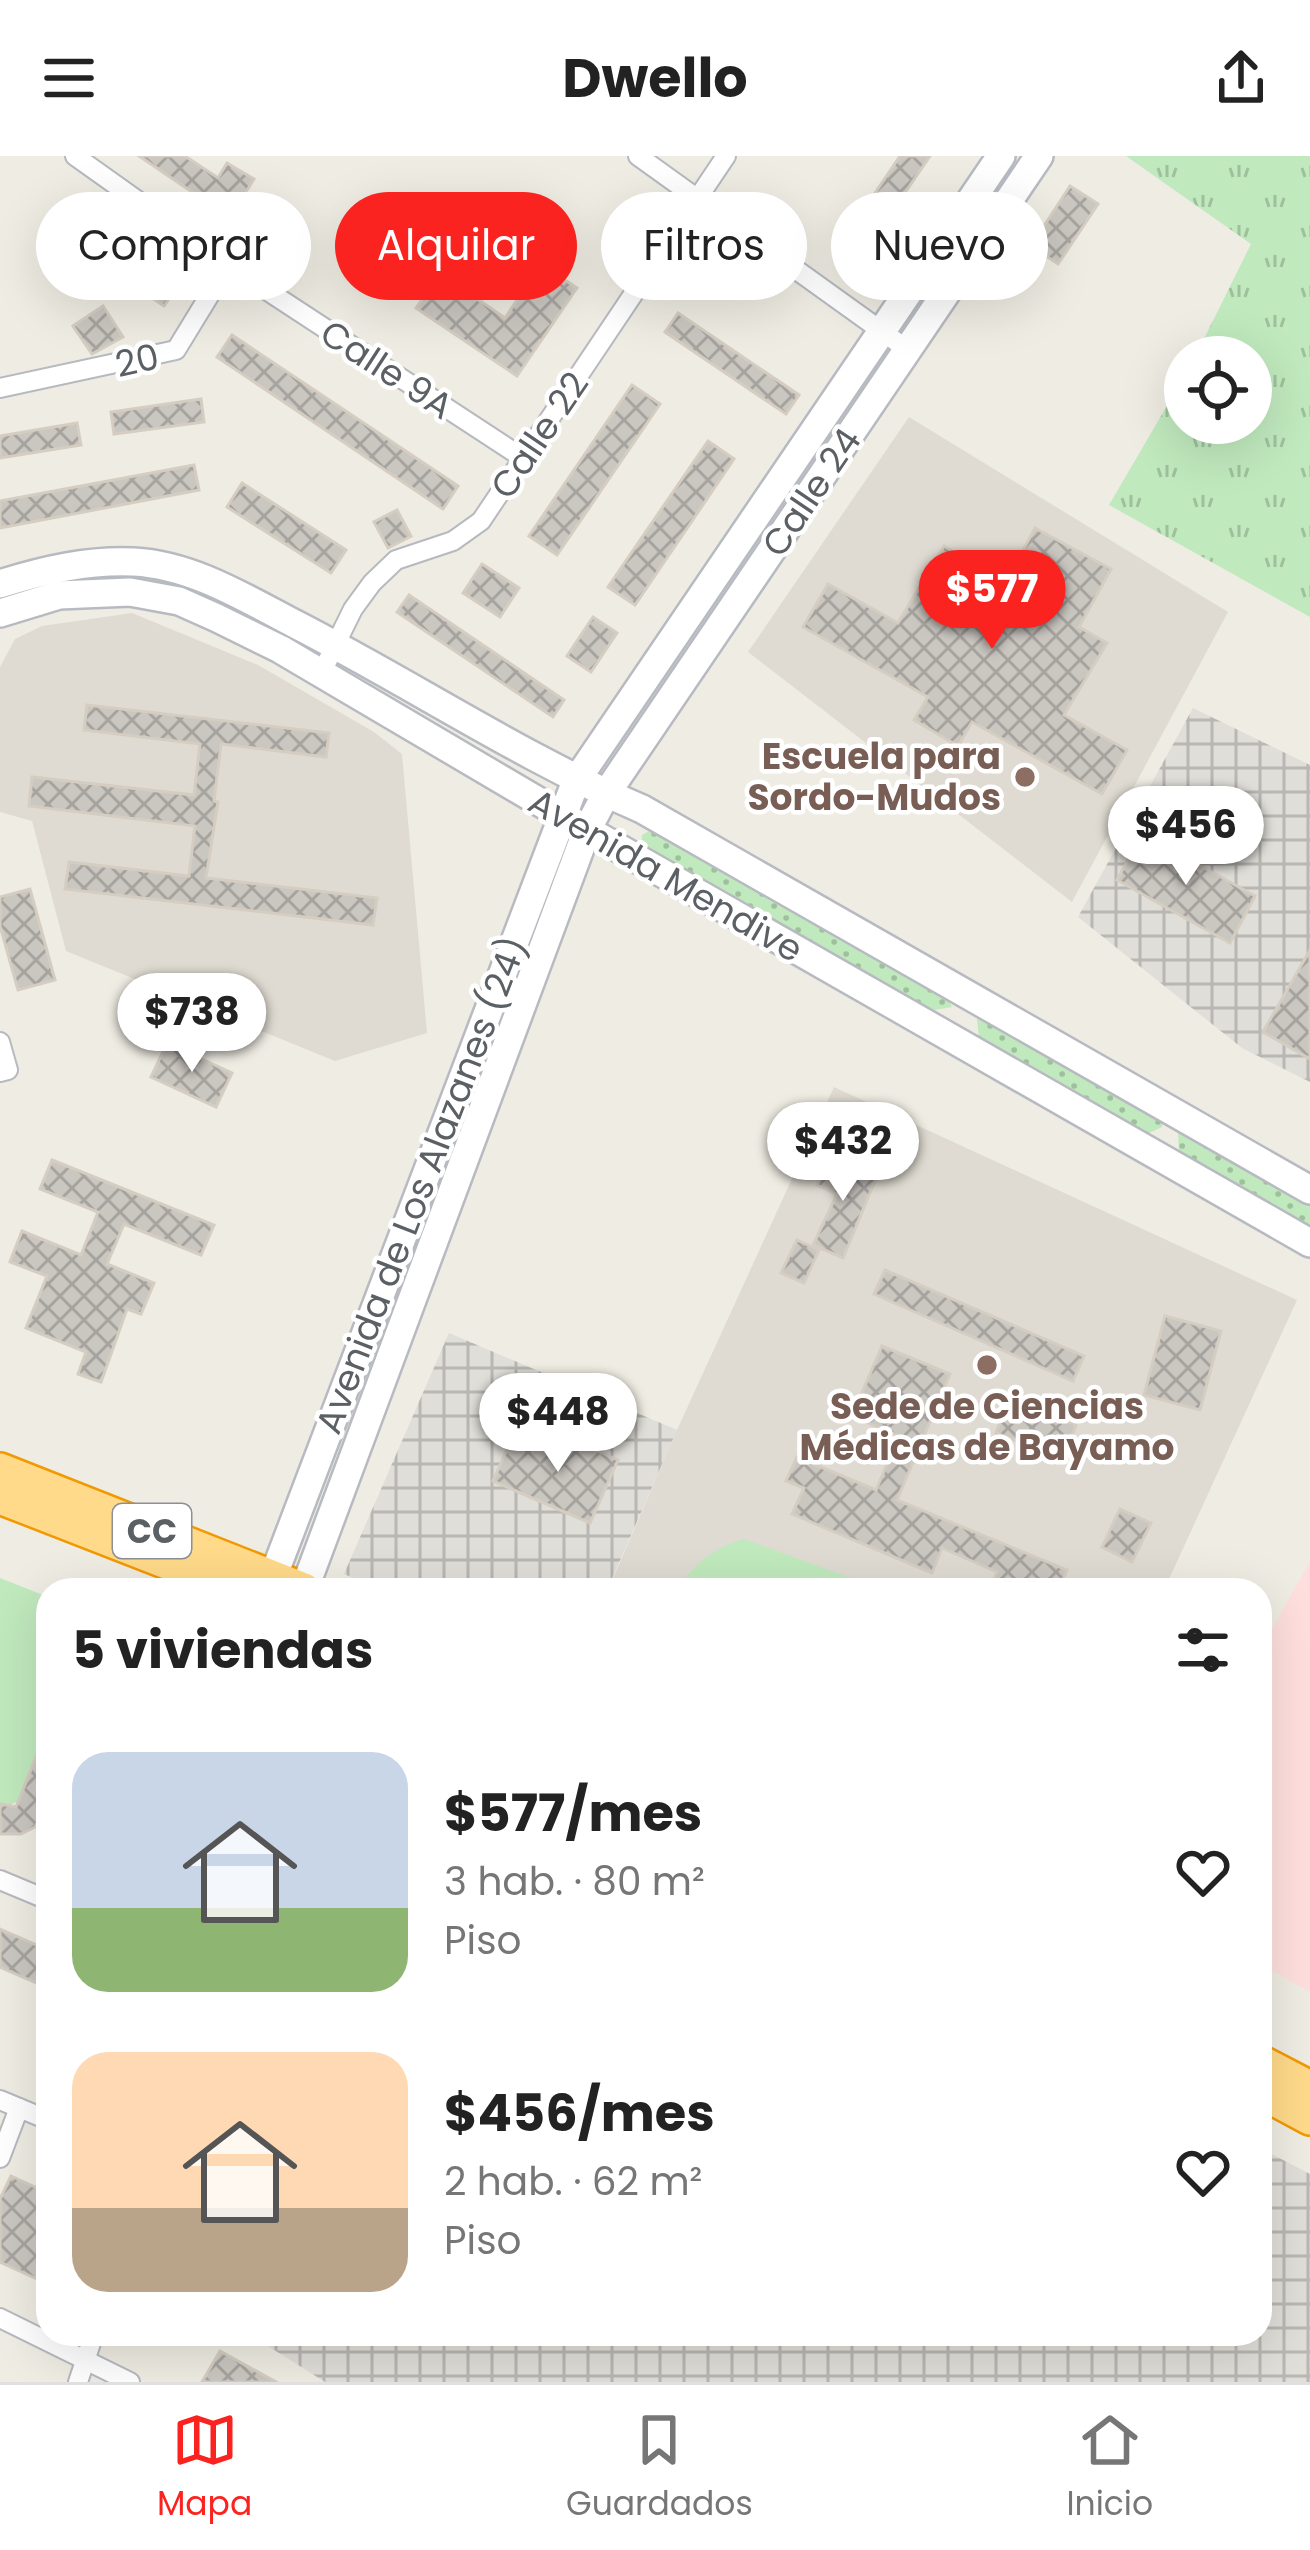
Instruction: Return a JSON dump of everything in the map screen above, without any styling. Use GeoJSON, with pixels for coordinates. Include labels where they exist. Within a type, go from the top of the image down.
{"type":"FeatureCollection","features":[{"type":"Feature","properties":{"kind":"highway","name":"CC"},"geometry":{"type":"LineString","coordinates":[[0,1470],[263,1578]]}},
{"type":"Feature","properties":{"kind":"highway","name":"CC"},"geometry":{"type":"LineString","coordinates":[[0,1497],[208,1578]]}},
{"type":"Feature","properties":{"kind":"highway"},"geometry":{"type":"LineString","coordinates":[[1272,2068],[1310,2088]]}},
{"type":"Feature","properties":{"kind":"highway"},"geometry":{"type":"LineString","coordinates":[[1272,2097],[1310,2118]]}},
{"type":"Feature","properties":{"kind":"street","name":"Calle 9A"},"geometry":{"type":"LineString","coordinates":[[75,156],[126,192]]}},
{"type":"Feature","properties":{"kind":"street"},"geometry":{"type":"LineString","coordinates":[[638,156],[693,192]]}},
{"type":"Feature","properties":{"kind":"street","name":"Calle 22"},"geometry":{"type":"LineString","coordinates":[[702,192],[726,156]]}},
{"type":"Feature","properties":{"kind":"street","name":"Calle 24"},"geometry":{"type":"LineString","coordinates":[[576,781],[1000,156]]}},
{"type":"Feature","properties":{"kind":"street","name":"Calle 24"},"geometry":{"type":"LineString","coordinates":[[587,830],[606,794],[1039,156]]}},
{"type":"Feature","properties":{"kind":"street"},"geometry":{"type":"LineString","coordinates":[[807,275],[908,350]]}},
{"type":"Feature","properties":{"kind":"street","name":"20"},"geometry":{"type":"LineString","coordinates":[[0,388],[176,350],[207,300]]}},
{"type":"Feature","properties":{"kind":"street","name":"Calle 9A"},"geometry":{"type":"LineString","coordinates":[[281,300],[523,458]]}},
{"type":"Feature","properties":{"kind":"street","name":"Calle 22"},"geometry":{"type":"LineString","coordinates":[[321,674],[372,583],[396,560],[453,541],[482,521],[629,300]]}},
{"type":"Feature","properties":{"kind":"street","name":"Avenida Mendive"},"geometry":{"type":"LineString","coordinates":[[0,584],[72,564],[136,562],[180,570],[225,587],[576,781],[642,809],[1310,1190]]}},
{"type":"Feature","properties":{"kind":"street","name":"Avenida Mendive"},"geometry":{"type":"LineString","coordinates":[[0,613],[58,595],[130,592],[179,601],[217,618],[1310,1243]]}},
{"type":"Feature","properties":{"kind":"street","name":"Avenida de Los Alazanes (24)"},"geometry":{"type":"LineString","coordinates":[[285,1578],[576,781]]}},
{"type":"Feature","properties":{"kind":"street","name":"Avenida de Los Alazanes (24)"},"geometry":{"type":"LineString","coordinates":[[285,1578],[587,830]]}},
{"type":"Feature","properties":{"kind":"street"},"geometry":{"type":"LineString","coordinates":[[0,1042],[4,1071]]}},
{"type":"Feature","properties":{"kind":"street"},"geometry":{"type":"LineString","coordinates":[[0,1880],[36,1895]]}},
{"type":"Feature","properties":{"kind":"street"},"geometry":{"type":"LineString","coordinates":[[0,2158],[10,2104]]}},
{"type":"Feature","properties":{"kind":"street"},"geometry":{"type":"LineString","coordinates":[[0,2318],[36,2335]]}},
{"type":"Feature","properties":{"kind":"street"},"geometry":{"type":"LineString","coordinates":[[60,2346],[130,2382]]}},
{"type":"Feature","properties":{"kind":"street"},"geometry":{"type":"LineString","coordinates":[[77,2382],[90,2346]]}},
{"type":"Feature","properties":{"kind":"shaded area","name":"Escuela para Sordo-Mudos"},"geometry":{"type":"Polygon","coordinates":[[[909,417],[1228,612],[1072,902],[748,652],[909,417]]]}},
{"type":"Feature","properties":{"kind":"shaded area"},"geometry":{"type":"Polygon","coordinates":[[[132,613],[258,665],[374,732],[402,754],[427,1033],[335,1061],[66,951],[32,821],[0,812],[0,667],[15,639],[42,626],[132,613]]]}},
{"type":"Feature","properties":{"kind":"shaded area"},"geometry":{"type":"Polygon","coordinates":[[[1193,708],[1310,765],[1310,1082],[1242,1048],[1078,917],[1193,708]]]}},
{"type":"Feature","properties":{"kind":"shaded area","name":"Sede de Ciencias Médicas de Bayamo"},"geometry":{"type":"Polygon","coordinates":[[[834,1087],[1297,1300],[1170,1578],[613,1578],[834,1087]]]}},
{"type":"Feature","properties":{"kind":"shaded area"},"geometry":{"type":"Polygon","coordinates":[[[449,1333],[677,1430],[612,1578],[354,1578],[344,1574],[449,1333]]]}},
{"type":"Feature","properties":{"kind":"shaded area"},"geometry":{"type":"Polygon","coordinates":[[[1310,1561],[1310,1992],[1272,1971],[1272,1629],[1310,1561]]]}},
{"type":"Feature","properties":{"kind":"shaded area"},"geometry":{"type":"Polygon","coordinates":[[[1272,2154],[1310,2174],[1310,2382],[325,2382],[268,2346],[1272,2346],[1272,2154]]]}},
{"type":"Feature","properties":{"kind":"green space"},"geometry":{"type":"Polygon","coordinates":[[[1126,156],[1310,156],[1310,617],[1109,505],[1164,411],[1164,444],[1272,444],[1272,336],[1205,336],[1251,244],[1126,156]]]}},
{"type":"Feature","properties":{"kind":"green space"},"geometry":{"type":"Polygon","coordinates":[[[653,829],[942,985],[952,1007],[934,1010],[641,849],[642,835],[653,829]]]}},
{"type":"Feature","properties":{"kind":"green space"},"geometry":{"type":"Polygon","coordinates":[[[993,1015],[1164,1111],[1162,1127],[1147,1134],[979,1038],[977,1019],[993,1015]]]}},
{"type":"Feature","properties":{"kind":"green space"},"geometry":{"type":"Polygon","coordinates":[[[1193,1130],[1310,1197],[1310,1228],[1179,1152],[1178,1133],[1193,1130]]]}},
{"type":"Feature","properties":{"kind":"green space"},"geometry":{"type":"Polygon","coordinates":[[[744,1539],[851,1578],[686,1578],[724,1546],[744,1539]]]}},
{"type":"Feature","properties":{"kind":"green space"},"geometry":{"type":"Polygon","coordinates":[[[0,1578],[36,1592],[36,1758],[19,1800],[9,1806],[0,1804],[0,1578]]]}},
{"type":"Feature","properties":{"kind":"building"},"geometry":{"type":"Polygon","coordinates":[[[139,156],[185,156],[218,178],[227,163],[254,179],[246,192],[192,192],[139,156]]]}},
{"type":"Feature","properties":{"kind":"building"},"geometry":{"type":"Polygon","coordinates":[[[900,156],[930,156],[905,192],[876,192],[900,156]]]}},
{"type":"Feature","properties":{"kind":"building"},"geometry":{"type":"Polygon","coordinates":[[[1070,186],[1098,204],[1058,264],[1048,257],[1048,220],[1070,186]]]}},
{"type":"Feature","properties":{"kind":"building"},"geometry":{"type":"Polygon","coordinates":[[[421,300],[479,300],[505,318],[517,300],[569,300],[517,376],[416,308],[421,300]]]}},
{"type":"Feature","properties":{"kind":"building"},"geometry":{"type":"Polygon","coordinates":[[[103,306],[123,337],[92,354],[73,326],[103,306]]]}},
{"type":"Feature","properties":{"kind":"building"},"geometry":{"type":"Polygon","coordinates":[[[678,313],[799,395],[786,414],[665,332],[678,313]]]}},
{"type":"Feature","properties":{"kind":"building"},"geometry":{"type":"Polygon","coordinates":[[[232,335],[458,486],[443,509],[217,357],[232,335]]]}},
{"type":"Feature","properties":{"kind":"building"},"geometry":{"type":"Polygon","coordinates":[[[632,385],[660,404],[557,555],[529,536],[632,385]]]}},
{"type":"Feature","properties":{"kind":"building"},"geometry":{"type":"Polygon","coordinates":[[[201,399],[204,422],[114,434],[111,412],[201,399]]]}},
{"type":"Feature","properties":{"kind":"building"},"geometry":{"type":"Polygon","coordinates":[[[77,423],[81,445],[0,458],[0,436],[77,423]]]}},
{"type":"Feature","properties":{"kind":"building"},"geometry":{"type":"Polygon","coordinates":[[[708,441],[734,459],[635,605],[608,587],[708,441]]]}},
{"type":"Feature","properties":{"kind":"building"},"geometry":{"type":"Polygon","coordinates":[[[194,465],[199,490],[0,528],[0,501],[194,465]]]}},
{"type":"Feature","properties":{"kind":"building"},"geometry":{"type":"Polygon","coordinates":[[[242,483],[346,550],[331,573],[227,507],[242,483]]]}},
{"type":"Feature","properties":{"kind":"building"},"geometry":{"type":"Polygon","coordinates":[[[397,510],[411,536],[388,548],[374,522],[397,510]]]}},
{"type":"Feature","properties":{"kind":"building","name":"Escuela para Sordo-Mudos"},"geometry":{"type":"Polygon","coordinates":[[[1035,528],[1111,569],[1079,627],[1107,643],[1064,715],[1127,750],[1102,794],[972,722],[958,746],[914,720],[928,697],[803,627],[828,584],[898,623],[944,546],[1005,583],[1035,528]]]}},
{"type":"Feature","properties":{"kind":"building"},"geometry":{"type":"Polygon","coordinates":[[[482,564],[519,588],[500,617],[463,593],[482,564]]]}},
{"type":"Feature","properties":{"kind":"building"},"geometry":{"type":"Polygon","coordinates":[[[409,595],[564,700],[553,717],[397,612],[409,595]]]}},
{"type":"Feature","properties":{"kind":"building"},"geometry":{"type":"Polygon","coordinates":[[[593,617],[617,633],[591,672],[567,656],[593,617]]]}},
{"type":"Feature","properties":{"kind":"building"},"geometry":{"type":"Polygon","coordinates":[[[87,705],[329,733],[326,757],[221,744],[206,878],[377,898],[373,925],[65,889],[69,862],[189,876],[195,826],[29,806],[32,777],[194,795],[200,744],[84,730],[87,705]]]}},
{"type":"Feature","properties":{"kind":"building"},"geometry":{"type":"Polygon","coordinates":[[[1142,833],[1255,896],[1230,943],[1117,880],[1142,833]]]}},
{"type":"Feature","properties":{"kind":"building"},"geometry":{"type":"Polygon","coordinates":[[[30,889],[55,980],[18,990],[0,926],[0,897],[30,889]]]}},
{"type":"Feature","properties":{"kind":"building"},"geometry":{"type":"Polygon","coordinates":[[[1310,950],[1310,1059],[1263,1032],[1310,950]]]}},
{"type":"Feature","properties":{"kind":"building"},"geometry":{"type":"Polygon","coordinates":[[[167,1043],[232,1073],[216,1107],[151,1077],[167,1043]]]}},
{"type":"Feature","properties":{"kind":"building"},"geometry":{"type":"Polygon","coordinates":[[[831,1155],[877,1176],[843,1258],[813,1245],[837,1194],[817,1185],[831,1155]]]}},
{"type":"Feature","properties":{"kind":"building"},"geometry":{"type":"Polygon","coordinates":[[[52,1160],[214,1225],[201,1255],[124,1224],[107,1264],[154,1283],[141,1314],[127,1309],[101,1382],[78,1374],[86,1352],[26,1328],[47,1276],[10,1262],[22,1231],[81,1255],[98,1212],[40,1189],[52,1160]]]}},
{"type":"Feature","properties":{"kind":"building"},"geometry":{"type":"Polygon","coordinates":[[[797,1240],[819,1250],[804,1283],[781,1273],[797,1240]]]}},
{"type":"Feature","properties":{"kind":"building"},"geometry":{"type":"Polygon","coordinates":[[[885,1270],[1084,1356],[1073,1381],[874,1294],[885,1270]]]}},
{"type":"Feature","properties":{"kind":"building"},"geometry":{"type":"Polygon","coordinates":[[[1165,1316],[1221,1331],[1200,1410],[1144,1395],[1165,1316]]]}},
{"type":"Feature","properties":{"kind":"building"},"geometry":{"type":"Polygon","coordinates":[[[882,1346],[950,1374],[897,1500],[1067,1570],[1064,1578],[994,1578],[997,1572],[942,1548],[932,1573],[792,1514],[804,1488],[786,1481],[797,1457],[876,1490],[899,1436],[852,1416],[882,1346]]]}},
{"type":"Feature","properties":{"kind":"building"},"geometry":{"type":"Polygon","coordinates":[[[1009,1399],[1076,1425],[1063,1459],[996,1433],[1009,1399]]]}},
{"type":"Feature","properties":{"kind":"building"},"geometry":{"type":"Polygon","coordinates":[[[556,1432],[618,1460],[590,1523],[493,1481],[512,1438],[547,1453],[556,1432]]]}},
{"type":"Feature","properties":{"kind":"building"},"geometry":{"type":"Polygon","coordinates":[[[1120,1509],[1151,1523],[1132,1562],[1102,1547],[1120,1509]]]}},
{"type":"Feature","properties":{"kind":"building"},"geometry":{"type":"Polygon","coordinates":[[[36,1757],[36,1825],[21,1834],[0,1834],[0,1804],[16,1807],[36,1757]]]}},
{"type":"Feature","properties":{"kind":"building"},"geometry":{"type":"Polygon","coordinates":[[[0,1929],[36,1945],[36,1983],[0,1967],[0,1929]]]}},
{"type":"Feature","properties":{"kind":"building"},"geometry":{"type":"Polygon","coordinates":[[[11,2176],[36,2187],[36,2278],[0,2262],[0,2199],[11,2176]]]}},
{"type":"Feature","properties":{"kind":"building"},"geometry":{"type":"Polygon","coordinates":[[[220,2351],[276,2382],[202,2382],[220,2351]]]}},
{"type":"Feature","properties":{"kind":"place","name":"Escuela para Sordo-Mudos"},"geometry":{"type":"Point","coordinates":[1025,777]}},
{"type":"Feature","properties":{"kind":"place","name":"Sede de Ciencias Médicas de Bayamo"},"geometry":{"type":"Point","coordinates":[987,1365]}}]}
